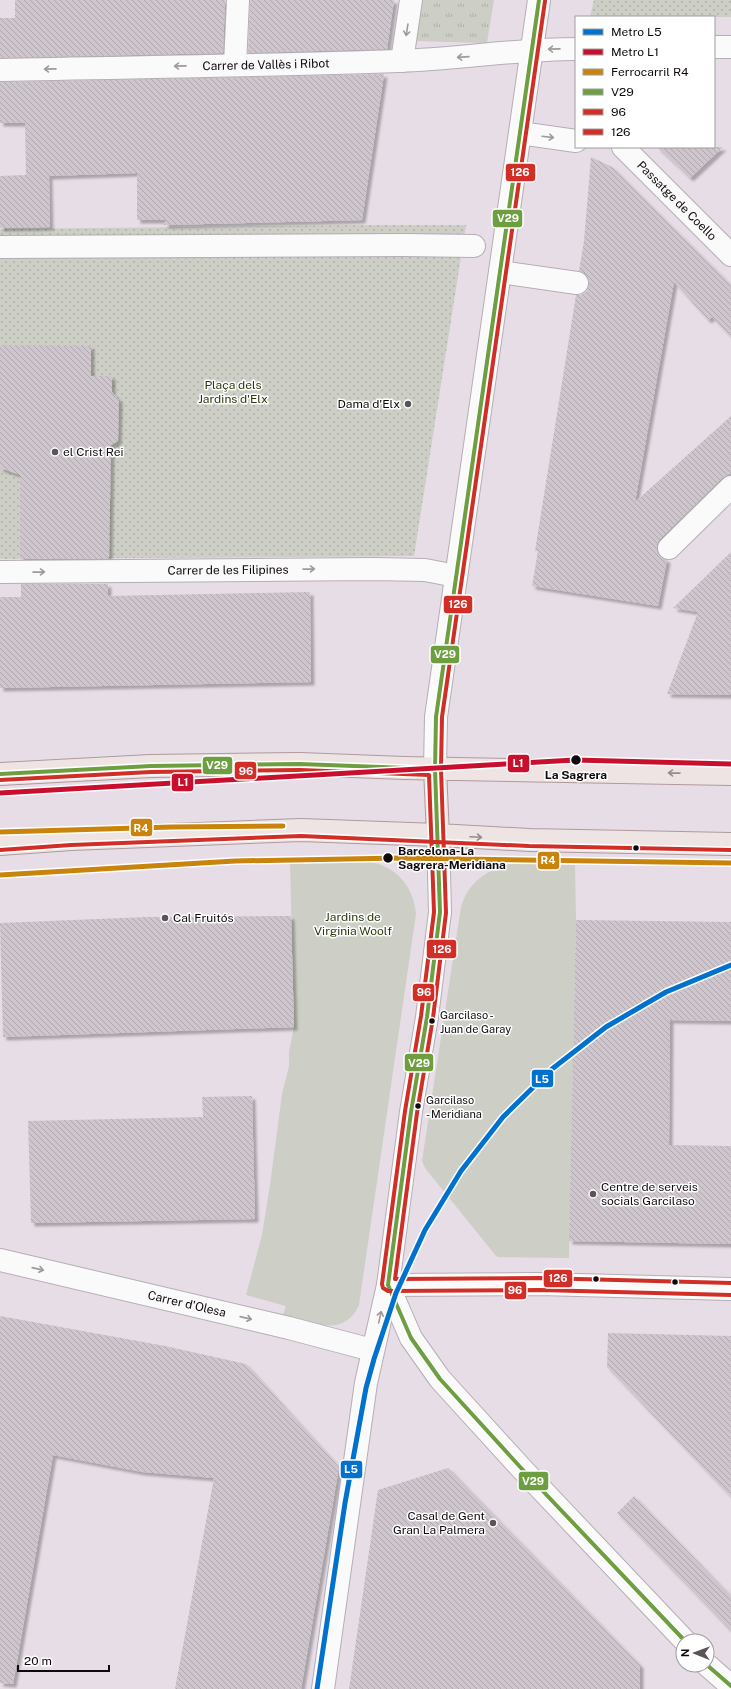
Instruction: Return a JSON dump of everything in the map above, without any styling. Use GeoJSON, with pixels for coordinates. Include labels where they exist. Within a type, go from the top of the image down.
{"type":"FeatureCollection","features":[{"type":"Feature","properties":{"kind":"main road"},"geometry":{"type":"LineString","coordinates":[[0,774],[151,766],[300,764],[435,769],[731,774]]}},
{"type":"Feature","properties":{"kind":"main road"},"geometry":{"type":"LineString","coordinates":[[435,769],[438,835]]}},
{"type":"Feature","properties":{"kind":"main road"},"geometry":{"type":"LineString","coordinates":[[0,844],[284,830],[438,835],[529,840],[731,844]]}},
{"type":"Feature","properties":{"kind":"street"},"geometry":{"type":"LineString","coordinates":[[236,65],[238,0]]}},
{"type":"Feature","properties":{"kind":"street"},"geometry":{"type":"LineString","coordinates":[[402,61],[412,0]]}},
{"type":"Feature","properties":{"kind":"street"},"geometry":{"type":"LineString","coordinates":[[435,769],[436,717],[539,0]]}},
{"type":"Feature","properties":{"kind":"street"},"geometry":{"type":"LineString","coordinates":[[715,47],[731,47]]}},
{"type":"Feature","properties":{"kind":"street","name":"Carrer de Vallès i Ribot"},"geometry":{"type":"LineString","coordinates":[[0,70],[402,61],[502,54],[532,49],[575,49]]}},
{"type":"Feature","properties":{"kind":"street"},"geometry":{"type":"LineString","coordinates":[[520,133],[575,141]]}},
{"type":"Feature","properties":{"kind":"street","name":"Passatge de Coello"},"geometry":{"type":"LineString","coordinates":[[624,148],[731,255]]}},
{"type":"Feature","properties":{"kind":"street"},"geometry":{"type":"LineString","coordinates":[[0,247],[474,246]]}},
{"type":"Feature","properties":{"kind":"street"},"geometry":{"type":"LineString","coordinates":[[500,272],[578,283]]}},
{"type":"Feature","properties":{"kind":"street"},"geometry":{"type":"LineString","coordinates":[[669,548],[731,487]]}},
{"type":"Feature","properties":{"kind":"street","name":"Carrer de les Filipines"},"geometry":{"type":"LineString","coordinates":[[0,572],[374,569],[425,570],[456,576]]}},
{"type":"Feature","properties":{"kind":"street"},"geometry":{"type":"LineString","coordinates":[[323,1689],[366,1383],[372,1350],[388,1285],[411,1112],[427,1017],[440,912],[438,835]]}},
{"type":"Feature","properties":{"kind":"street","name":"Carrer d'Olesa"},"geometry":{"type":"LineString","coordinates":[[0,1260],[289,1328],[372,1350]]}},
{"type":"Feature","properties":{"kind":"street"},"geometry":{"type":"LineString","coordinates":[[388,1285],[540,1284],[731,1289]]}},
{"type":"Feature","properties":{"kind":"street"},"geometry":{"type":"LineString","coordinates":[[388,1285],[411,1338],[440,1379],[522,1469],[677,1633]]}},
{"type":"Feature","properties":{"kind":"street"},"geometry":{"type":"LineString","coordinates":[[715,1672],[731,1686]]}},
{"type":"Feature","properties":{"kind":"green space"},"geometry":{"type":"Polygon","coordinates":[[[419,0],[494,0],[487,43],[413,41],[419,0]]]}},
{"type":"Feature","properties":{"kind":"green space"},"geometry":{"type":"Polygon","coordinates":[[[594,0],[731,0],[731,17],[590,16],[594,0]]]}},
{"type":"Feature","properties":{"kind":"green space","name":"Plaça dels Jardins d'Elx"},"geometry":{"type":"Polygon","coordinates":[[[466,225],[414,556],[0,559],[0,229],[466,225]]]}},
{"type":"Feature","properties":{"kind":"green space","name":"Jardins de Virginia Woolf"},"geometry":{"type":"Polygon","coordinates":[[[290,860],[370,862],[388,868],[408,887],[415,904],[416,914],[359,1305],[353,1315],[345,1322],[335,1325],[315,1324],[283,1315],[286,1306],[246,1295],[262,1235],[282,1094],[289,1066],[289,1052],[294,1027],[290,860]]]}},
{"type":"Feature","properties":{"kind":"green space"},"geometry":{"type":"Polygon","coordinates":[[[510,864],[575,865],[576,920],[569,1258],[496,1256],[425,1168],[422,1161],[461,907],[473,884],[493,870],[510,864]]]}},
{"type":"Feature","properties":{"kind":"building"},"geometry":{"type":"Polygon","coordinates":[[[15,0],[225,0],[223,53],[0,58],[0,18],[15,18],[15,0]]]}},
{"type":"Feature","properties":{"kind":"building"},"geometry":{"type":"Polygon","coordinates":[[[250,0],[394,0],[387,49],[248,53],[250,0]]]}},
{"type":"Feature","properties":{"kind":"building"},"geometry":{"type":"Polygon","coordinates":[[[384,74],[362,220],[164,225],[166,220],[137,220],[137,173],[49,176],[50,227],[0,228],[0,176],[26,175],[25,123],[0,123],[0,82],[384,74]]]}},
{"type":"Feature","properties":{"kind":"building"},"geometry":{"type":"Polygon","coordinates":[[[723,147],[690,178],[658,148],[723,147]]]}},
{"type":"Feature","properties":{"kind":"building"},"geometry":{"type":"Polygon","coordinates":[[[591,157],[612,167],[731,285],[731,337],[712,317],[708,320],[674,282],[635,502],[731,416],[731,473],[722,478],[660,539],[657,544],[657,551],[660,556],[667,560],[658,606],[532,586],[538,551],[535,551],[576,295],[581,295],[587,291],[589,284],[585,273],[579,271],[584,241],[591,157]]]}},
{"type":"Feature","properties":{"kind":"building","name":"el Crist Rei"},"geometry":{"type":"Polygon","coordinates":[[[0,345],[91,346],[91,376],[112,376],[112,392],[119,400],[118,441],[111,445],[109,559],[20,559],[20,475],[0,468],[0,345]]]}},
{"type":"Feature","properties":{"kind":"building"},"geometry":{"type":"Polygon","coordinates":[[[731,552],[731,695],[667,694],[698,612],[673,608],[731,552]]]}},
{"type":"Feature","properties":{"kind":"building"},"geometry":{"type":"Polygon","coordinates":[[[21,584],[108,584],[108,596],[310,592],[311,682],[0,688],[0,597],[21,597],[21,584]]]}},
{"type":"Feature","properties":{"kind":"building"},"geometry":{"type":"Polygon","coordinates":[[[291,916],[294,1027],[3,1037],[0,923],[147,917],[291,916]]]}},
{"type":"Feature","properties":{"kind":"building"},"geometry":{"type":"Polygon","coordinates":[[[576,920],[731,922],[731,1021],[670,1020],[669,1145],[731,1146],[731,1244],[569,1241],[576,920]]]}},
{"type":"Feature","properties":{"kind":"building"},"geometry":{"type":"Polygon","coordinates":[[[252,1096],[255,1219],[31,1223],[28,1121],[203,1117],[202,1097],[252,1096]]]}},
{"type":"Feature","properties":{"kind":"building"},"geometry":{"type":"Polygon","coordinates":[[[0,1316],[165,1346],[246,1364],[339,1467],[301,1689],[175,1689],[214,1478],[142,1472],[53,1455],[13,1684],[0,1683],[0,1316]]]}},
{"type":"Feature","properties":{"kind":"building"},"geometry":{"type":"Polygon","coordinates":[[[608,1333],[731,1336],[731,1497],[607,1367],[608,1333]]]}},
{"type":"Feature","properties":{"kind":"building"},"geometry":{"type":"Polygon","coordinates":[[[448,1468],[640,1665],[640,1689],[349,1689],[378,1490],[448,1468]]]}},
{"type":"Feature","properties":{"kind":"building"},"geometry":{"type":"Polygon","coordinates":[[[634,1496],[731,1596],[731,1631],[617,1513],[634,1496]]]}},
{"type":"Feature","properties":{"kind":"metro line","name":"L1"},"geometry":{"type":"LineString","coordinates":[[0,793],[575,760],[731,764]]}},
{"type":"Feature","properties":{"kind":"metro line","name":"L5"},"geometry":{"type":"LineString","coordinates":[[317,1689],[345,1503],[366,1388],[396,1293],[425,1230],[461,1171],[503,1117],[552,1069],[606,1027],[666,992],[731,965]]}},
{"type":"Feature","properties":{"kind":"rail line","name":"R4"},"geometry":{"type":"LineString","coordinates":[[0,832],[172,827],[283,826]]}},
{"type":"Feature","properties":{"kind":"rail line","name":"R4"},"geometry":{"type":"LineString","coordinates":[[0,875],[235,861],[399,858],[731,863]]}},
{"type":"Feature","properties":{"kind":"transit line","name":"V29"},"geometry":{"type":"LineString","coordinates":[[539,0],[436,717],[435,769],[440,912],[427,1017],[411,1112],[388,1285],[411,1338],[440,1379],[522,1469],[677,1633]]}},
{"type":"Feature","properties":{"kind":"transit line","name":"126"},"geometry":{"type":"LineString","coordinates":[[545,1],[442,717],[441,769],[446,913],[433,1018],[417,1113],[395,1279],[540,1278],[731,1283]]}},
{"type":"Feature","properties":{"kind":"transit line","name":"V29"},"geometry":{"type":"LineString","coordinates":[[0,774],[151,766],[300,764],[435,769]]}},
{"type":"Feature","properties":{"kind":"transit line","name":"96"},"geometry":{"type":"LineString","coordinates":[[0,780],[151,772],[300,770],[429,775],[434,912],[421,1016],[405,1111],[382,1284],[383,1288],[388,1291],[540,1290],[731,1295]]}},
{"type":"Feature","properties":{"kind":"transit line","name":"96"},"geometry":{"type":"LineString","coordinates":[[0,850],[71,845],[301,836],[529,846],[731,850]]}},
{"type":"Feature","properties":{"kind":"transit line","name":"V29"},"geometry":{"type":"LineString","coordinates":[[715,1672],[731,1686]]}},
{"type":"Feature","properties":{"kind":"place","name":"Dama d'Elx"},"geometry":{"type":"Point","coordinates":[408,404]}},
{"type":"Feature","properties":{"kind":"place","name":"el Crist Rei"},"geometry":{"type":"Point","coordinates":[55,452]}},
{"type":"Feature","properties":{"kind":"place","name":"La Sagrera"},"geometry":{"type":"Point","coordinates":[576,760]}},
{"type":"Feature","properties":{"kind":"place","name":"Barcelona-La Sagrera-Meridiana"},"geometry":{"type":"Point","coordinates":[388,858]}},
{"type":"Feature","properties":{"kind":"place","name":"Cal Fruitós"},"geometry":{"type":"Point","coordinates":[165,918]}},
{"type":"Feature","properties":{"kind":"place","name":"Garcilaso - Juan de Garay"},"geometry":{"type":"Point","coordinates":[432,1021]}},
{"type":"Feature","properties":{"kind":"place","name":"Garcilaso - Meridiana"},"geometry":{"type":"Point","coordinates":[418,1106]}},
{"type":"Feature","properties":{"kind":"place","name":"Centre de serveis socials Garcilaso"},"geometry":{"type":"Point","coordinates":[593,1194]}},
{"type":"Feature","properties":{"kind":"place","name":"Casal de Gent Gran La Palmera"},"geometry":{"type":"Point","coordinates":[493,1523]}}]}
